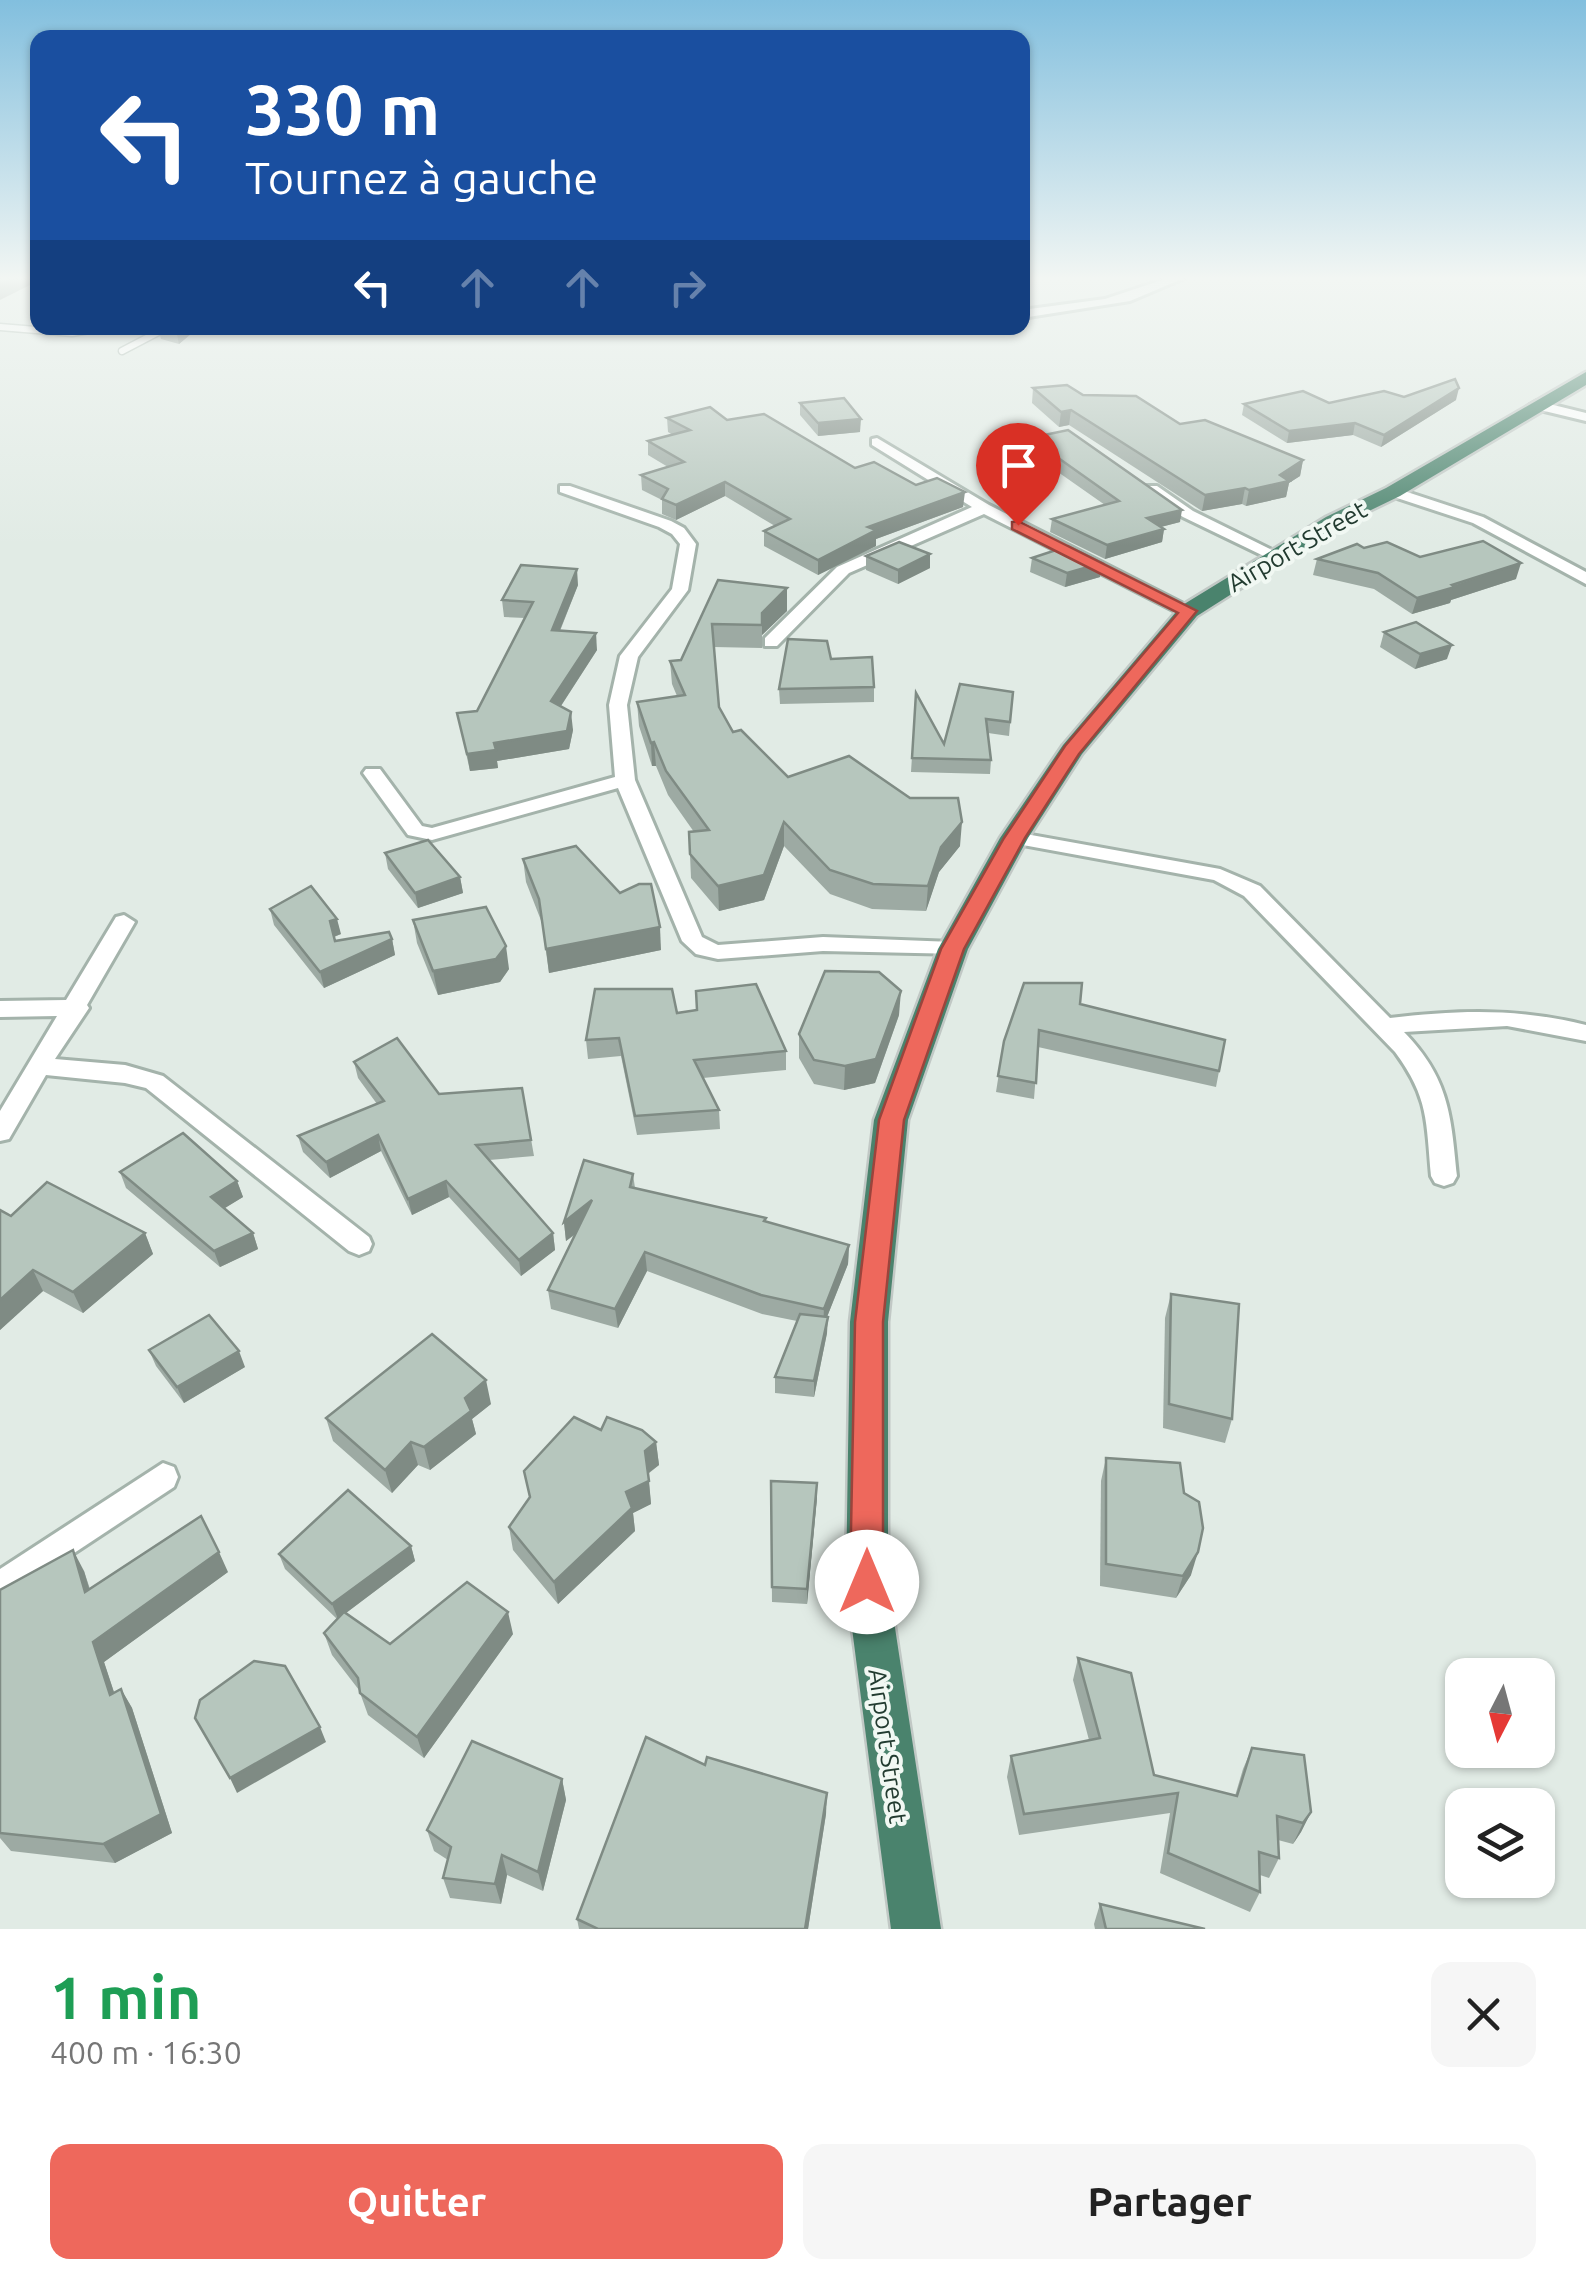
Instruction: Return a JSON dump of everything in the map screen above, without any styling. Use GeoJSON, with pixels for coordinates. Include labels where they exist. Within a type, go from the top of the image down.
{"type":"FeatureCollection","features":[{"type":"Feature","properties":{"kind":"highway","name":"Airport Street"},"geometry":{"type":"LineString","coordinates":[[916,1929],[867,1582],[869,1322],[891,1120],[953,949],[1014,838],[1072,750],[1189,611],[1276,556],[1393,492],[1586,377]]}},
{"type":"Feature","properties":{"kind":"street"},"geometry":{"type":"LineString","coordinates":[[1537,405],[1586,417]]}},
{"type":"Feature","properties":{"kind":"street"},"geometry":{"type":"LineString","coordinates":[[877,442],[984,508],[1189,611]]}},
{"type":"Feature","properties":{"kind":"street"},"geometry":{"type":"LineString","coordinates":[[1143,483],[1188,514],[1276,556]]}},
{"type":"Feature","properties":{"kind":"street"},"geometry":{"type":"LineString","coordinates":[[565,490],[665,524],[678,531],[688,544],[680,590],[628,656],[618,705],[624,780],[693,941],[718,952],[823,944],[953,949]]}},
{"type":"Feature","properties":{"kind":"street"},"geometry":{"type":"LineString","coordinates":[[1393,492],[1478,520],[1586,579]]}},
{"type":"Feature","properties":{"kind":"street"},"geometry":{"type":"LineString","coordinates":[[771,642],[844,570],[984,508]]}},
{"type":"Feature","properties":{"kind":"street"},"geometry":{"type":"LineString","coordinates":[[373,773],[415,831],[432,834],[624,780]]}},
{"type":"Feature","properties":{"kind":"street"},"geometry":{"type":"LineString","coordinates":[[1014,838],[1220,875],[1238,882],[1298,935],[1426,1076],[1438,1102],[1444,1176]]}},
{"type":"Feature","properties":{"kind":"street"},"geometry":{"type":"LineString","coordinates":[[0,1132],[77,1008],[124,922]]}},
{"type":"Feature","properties":{"kind":"street"},"geometry":{"type":"LineString","coordinates":[[0,1009],[77,1008]]}},
{"type":"Feature","properties":{"kind":"street"},"geometry":{"type":"LineString","coordinates":[[1383,1027],[1476,1015],[1508,1016],[1586,1033]]}},
{"type":"Feature","properties":{"kind":"street"},"geometry":{"type":"LineString","coordinates":[[41,1066],[125,1074],[154,1082],[360,1244]]}},
{"type":"Feature","properties":{"kind":"street"},"geometry":{"type":"LineString","coordinates":[[0,1588],[163,1477]]}},
{"type":"Feature","properties":{"kind":"building"},"geometry":{"type":"Polygon","coordinates":[[[1455,379],[1459,388],[1384,435],[1355,423],[1289,431],[1244,404],[1303,391],[1329,403],[1384,391],[1404,397],[1455,379]]]}},
{"type":"Feature","properties":{"kind":"building"},"geometry":{"type":"Polygon","coordinates":[[[1067,385],[1083,395],[1136,396],[1180,424],[1205,420],[1303,460],[1280,475],[1289,481],[1205,495],[1071,410],[1061,412],[1033,388],[1067,385]]]}},
{"type":"Feature","properties":{"kind":"building"},"geometry":{"type":"Polygon","coordinates":[[[844,398],[861,419],[818,423],[800,403],[844,398]]]}},
{"type":"Feature","properties":{"kind":"building"},"geometry":{"type":"Polygon","coordinates":[[[710,407],[727,420],[764,414],[855,468],[874,462],[916,485],[937,478],[965,492],[868,527],[876,530],[818,560],[764,531],[790,519],[725,482],[676,505],[662,499],[668,489],[641,475],[684,462],[648,441],[690,430],[667,418],[710,407]]]}},
{"type":"Feature","properties":{"kind":"building"},"geometry":{"type":"Polygon","coordinates":[[[1068,430],[1182,510],[1147,518],[1164,529],[1107,545],[1052,519],[1119,501],[1030,438],[1068,430]]]}},
{"type":"Feature","properties":{"kind":"building"},"geometry":{"type":"Polygon","coordinates":[[[1483,541],[1521,563],[1417,598],[1378,573],[1317,559],[1357,544],[1364,548],[1387,542],[1420,557],[1483,541]]]}},
{"type":"Feature","properties":{"kind":"building"},"geometry":{"type":"Polygon","coordinates":[[[899,542],[930,554],[898,570],[866,556],[899,542]]]}},
{"type":"Feature","properties":{"kind":"building"},"geometry":{"type":"Polygon","coordinates":[[[1068,546],[1102,563],[1067,573],[1032,558],[1068,546]]]}},
{"type":"Feature","properties":{"kind":"building"},"geometry":{"type":"Polygon","coordinates":[[[521,565],[577,569],[552,630],[596,633],[551,701],[571,712],[567,731],[494,743],[496,750],[467,754],[457,713],[477,711],[533,602],[502,600],[521,565]]]}},
{"type":"Feature","properties":{"kind":"building"},"geometry":{"type":"Polygon","coordinates":[[[718,580],[787,588],[762,613],[762,625],[712,624],[719,707],[733,732],[741,730],[788,777],[849,756],[910,798],[958,798],[962,822],[941,847],[928,886],[873,884],[830,870],[784,822],[764,875],[718,886],[690,854],[689,832],[709,830],[666,771],[637,702],[685,695],[670,661],[681,660],[718,580]]]}},
{"type":"Feature","properties":{"kind":"building"},"geometry":{"type":"Polygon","coordinates":[[[1416,622],[1452,645],[1420,654],[1384,632],[1416,622]]]}},
{"type":"Feature","properties":{"kind":"building"},"geometry":{"type":"Polygon","coordinates":[[[788,639],[827,641],[831,659],[872,657],[874,687],[779,689],[788,639]]]}},
{"type":"Feature","properties":{"kind":"building"},"geometry":{"type":"Polygon","coordinates":[[[960,684],[1013,692],[1010,722],[986,719],[991,760],[912,758],[916,693],[944,744],[960,684]]]}},
{"type":"Feature","properties":{"kind":"building"},"geometry":{"type":"Polygon","coordinates":[[[428,840],[460,877],[415,893],[385,853],[428,840]]]}},
{"type":"Feature","properties":{"kind":"building"},"geometry":{"type":"Polygon","coordinates":[[[576,846],[620,893],[639,884],[651,884],[660,927],[546,949],[539,899],[523,859],[576,846]]]}},
{"type":"Feature","properties":{"kind":"building"},"geometry":{"type":"Polygon","coordinates":[[[311,886],[337,919],[330,921],[335,941],[389,932],[392,939],[320,972],[270,909],[311,886]]]}},
{"type":"Feature","properties":{"kind":"building"},"geometry":{"type":"Polygon","coordinates":[[[486,907],[506,946],[496,959],[433,971],[413,920],[486,907]]]}},
{"type":"Feature","properties":{"kind":"building"},"geometry":{"type":"Polygon","coordinates":[[[825,971],[879,972],[901,991],[876,1059],[845,1066],[814,1060],[799,1034],[825,971]]]}},
{"type":"Feature","properties":{"kind":"building"},"geometry":{"type":"Polygon","coordinates":[[[1024,983],[1082,983],[1080,1004],[1225,1040],[1219,1071],[1039,1030],[1036,1083],[998,1076],[1004,1041],[1024,983]]]}},
{"type":"Feature","properties":{"kind":"building"},"geometry":{"type":"Polygon","coordinates":[[[756,984],[786,1051],[694,1060],[719,1110],[635,1116],[619,1038],[586,1040],[595,989],[672,989],[677,1013],[697,1010],[696,991],[756,984]]]}},
{"type":"Feature","properties":{"kind":"building"},"geometry":{"type":"Polygon","coordinates":[[[397,1038],[439,1094],[522,1088],[531,1140],[476,1145],[553,1233],[519,1260],[446,1181],[408,1199],[378,1135],[326,1162],[298,1136],[384,1101],[354,1062],[397,1038]]]}},
{"type":"Feature","properties":{"kind":"building"},"geometry":{"type":"Polygon","coordinates":[[[183,1133],[237,1181],[211,1197],[253,1233],[214,1251],[120,1172],[183,1133]]]}},
{"type":"Feature","properties":{"kind":"building"},"geometry":{"type":"Polygon","coordinates":[[[584,1160],[633,1174],[630,1187],[766,1218],[764,1221],[849,1245],[824,1309],[761,1295],[645,1252],[615,1309],[548,1290],[592,1200],[564,1222],[584,1160]]]}},
{"type":"Feature","properties":{"kind":"building"},"geometry":{"type":"Polygon","coordinates":[[[47,1182],[145,1233],[73,1292],[33,1270],[0,1300],[0,1210],[11,1216],[47,1182]]]}},
{"type":"Feature","properties":{"kind":"building"},"geometry":{"type":"Polygon","coordinates":[[[1171,1294],[1239,1304],[1232,1419],[1169,1404],[1171,1294]]]}},
{"type":"Feature","properties":{"kind":"building"},"geometry":{"type":"Polygon","coordinates":[[[800,1314],[828,1317],[814,1381],[775,1377],[800,1314]]]}},
{"type":"Feature","properties":{"kind":"building"},"geometry":{"type":"Polygon","coordinates":[[[209,1315],[239,1351],[177,1387],[149,1350],[209,1315]]]}},
{"type":"Feature","properties":{"kind":"building"},"geometry":{"type":"Polygon","coordinates":[[[432,1334],[486,1380],[465,1398],[471,1411],[424,1447],[411,1442],[385,1470],[326,1418],[432,1334]]]}},
{"type":"Feature","properties":{"kind":"building"},"geometry":{"type":"Polygon","coordinates":[[[574,1417],[601,1430],[607,1417],[642,1430],[656,1442],[645,1451],[649,1481],[626,1492],[632,1508],[554,1582],[509,1527],[530,1497],[524,1471],[574,1417]]]}},
{"type":"Feature","properties":{"kind":"building"},"geometry":{"type":"Polygon","coordinates":[[[1106,1458],[1180,1463],[1184,1493],[1199,1502],[1203,1528],[1198,1552],[1183,1576],[1106,1564],[1106,1458]]]}},
{"type":"Feature","properties":{"kind":"building"},"geometry":{"type":"Polygon","coordinates":[[[771,1481],[817,1483],[807,1589],[772,1587],[771,1481]]]}},
{"type":"Feature","properties":{"kind":"building"},"geometry":{"type":"Polygon","coordinates":[[[348,1490],[411,1546],[332,1604],[279,1554],[348,1490]]]}},
{"type":"Feature","properties":{"kind":"building"},"geometry":{"type":"Polygon","coordinates":[[[201,1516],[219,1552],[93,1642],[110,1695],[121,1689],[161,1814],[103,1844],[0,1833],[0,1590],[73,1550],[85,1592],[201,1516]]]}},
{"type":"Feature","properties":{"kind":"building"},"geometry":{"type":"Polygon","coordinates":[[[467,1582],[508,1612],[417,1737],[360,1693],[358,1678],[324,1633],[344,1612],[390,1644],[467,1582]]]}},
{"type":"Feature","properties":{"kind":"building"},"geometry":{"type":"Polygon","coordinates":[[[1078,1658],[1131,1673],[1154,1775],[1237,1796],[1252,1748],[1304,1755],[1311,1812],[1303,1823],[1277,1816],[1279,1858],[1259,1852],[1260,1892],[1168,1853],[1178,1793],[1024,1814],[1011,1756],[1100,1738],[1078,1658]]]}},
{"type":"Feature","properties":{"kind":"building"},"geometry":{"type":"Polygon","coordinates":[[[254,1661],[285,1666],[320,1727],[230,1778],[195,1718],[200,1700],[254,1661]]]}},
{"type":"Feature","properties":{"kind":"building"},"geometry":{"type":"Polygon","coordinates":[[[646,1737],[705,1765],[707,1757],[827,1793],[805,1929],[598,1929],[577,1919],[646,1737]]]}},
{"type":"Feature","properties":{"kind":"building"},"geometry":{"type":"Polygon","coordinates":[[[472,1741],[562,1779],[538,1872],[502,1855],[495,1884],[443,1878],[451,1847],[427,1830],[472,1741]]]}},
{"type":"Feature","properties":{"kind":"building"},"geometry":{"type":"Polygon","coordinates":[[[1100,1904],[1205,1929],[1106,1929],[1100,1904]]]}},
{"type":"Feature","properties":{"kind":"route"},"geometry":{"type":"LineString","coordinates":[[867,1582],[869,1322],[891,1120],[953,949],[1014,838],[1072,750],[1189,611],[1018,525]]}}]}
